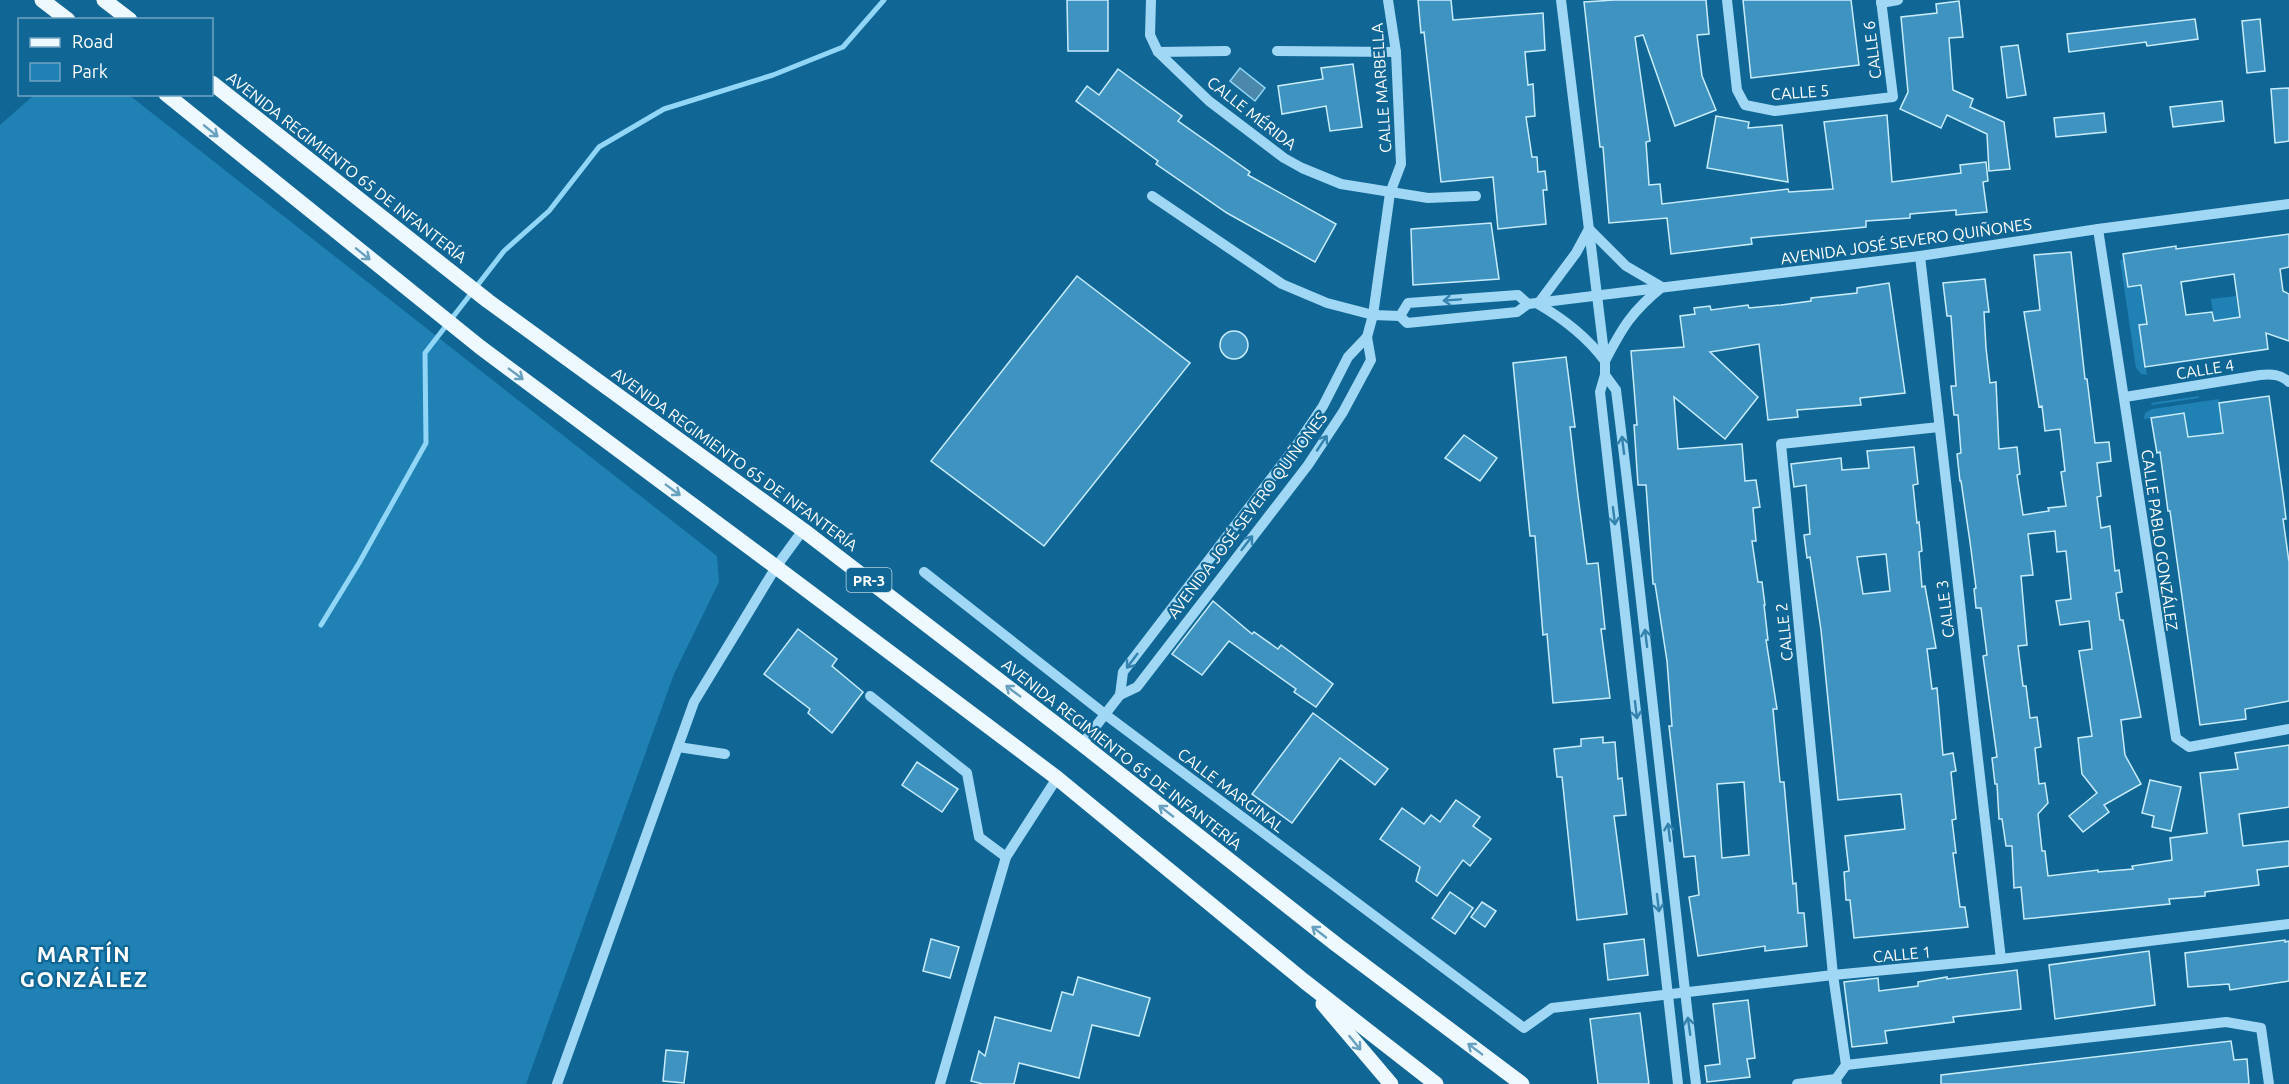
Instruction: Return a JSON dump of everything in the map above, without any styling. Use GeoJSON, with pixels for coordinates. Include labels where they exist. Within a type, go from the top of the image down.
{"type":"FeatureCollection","features":[{"type":"Feature","properties":{"kind":"main road"},"geometry":{"type":"LineString","coordinates":[[42,0],[65,18]]}},
{"type":"Feature","properties":{"kind":"main road"},"geometry":{"type":"LineString","coordinates":[[105,0],[128,18]]}},
{"type":"Feature","properties":{"kind":"main road","name":"AVENIDA REGIMIENTO 65 DE INFANTERÍA"},"geometry":{"type":"LineString","coordinates":[[213,84],[489,301],[803,530],[1082,744],[1337,945],[1522,1084]]}},
{"type":"Feature","properties":{"kind":"main road","name":"PR-3"},"geometry":{"type":"LineString","coordinates":[[168,96],[480,347],[1057,778],[1305,981],[1436,1084]]}},
{"type":"Feature","properties":{"kind":"main road"},"geometry":{"type":"LineString","coordinates":[[1305,981],[1391,1084]]}},
{"type":"Feature","properties":{"kind":"street"},"geometry":{"type":"LineString","coordinates":[[1151,0],[1150,35],[1158,52],[1226,51]]}},
{"type":"Feature","properties":{"kind":"street","name":"CALLE MARBELLA"},"geometry":{"type":"LineString","coordinates":[[1373,315],[1390,193],[1401,164],[1396,52],[1388,0]]}},
{"type":"Feature","properties":{"kind":"street"},"geometry":{"type":"LineString","coordinates":[[1561,0],[1605,361],[1605,375],[1600,392],[1678,1084]]}},
{"type":"Feature","properties":{"kind":"street","name":"CALLE 5"},"geometry":{"type":"LineString","coordinates":[[1727,0],[1737,90],[1745,105],[1775,111],[1893,97]]}},
{"type":"Feature","properties":{"kind":"street"},"geometry":{"type":"LineString","coordinates":[[1881,1],[1898,0]]}},
{"type":"Feature","properties":{"kind":"street","name":"CALLE 6"},"geometry":{"type":"LineString","coordinates":[[1881,1],[1893,97]]}},
{"type":"Feature","properties":{"kind":"street"},"geometry":{"type":"LineString","coordinates":[[1277,51],[1396,52]]}},
{"type":"Feature","properties":{"kind":"street","name":"CALLE MÉRIDA"},"geometry":{"type":"LineString","coordinates":[[1158,52],[1209,101],[1284,158],[1302,168],[1341,184],[1390,193],[1428,198],[1476,196]]}},
{"type":"Feature","properties":{"kind":"street"},"geometry":{"type":"LineString","coordinates":[[1152,196],[1282,284],[1327,303],[1373,315]]}},
{"type":"Feature","properties":{"kind":"street","name":"AVENIDA JOSÉ SEVERO QUIÑONES"},"geometry":{"type":"LineString","coordinates":[[1120,695],[1137,687],[1288,490],[1343,412],[1371,360],[1367,337],[1373,315],[1400,316],[1407,322],[1491,316],[1517,312],[1533,304],[1920,256],[2098,229],[2289,204]]}},
{"type":"Feature","properties":{"kind":"street","name":"CALLE PABLO GONZÁLEZ"},"geometry":{"type":"LineString","coordinates":[[2098,229],[2125,397],[2170,714],[2176,738],[2189,747],[2289,729]]}},
{"type":"Feature","properties":{"kind":"street"},"geometry":{"type":"LineString","coordinates":[[1589,230],[1626,266],[1662,287],[1642,303],[1624,324],[1605,361]]}},
{"type":"Feature","properties":{"kind":"street"},"geometry":{"type":"LineString","coordinates":[[1589,230],[1571,260],[1533,304],[1563,318],[1595,347],[1605,361]]}},
{"type":"Feature","properties":{"kind":"street","name":"CALLE 3"},"geometry":{"type":"LineString","coordinates":[[1920,256],[2001,959]]}},
{"type":"Feature","properties":{"kind":"street","name":"AVENIDA JOSÉ SEVERO QUIÑONES"},"geometry":{"type":"LineString","coordinates":[[1400,316],[1408,303],[1518,295],[1533,304]]}},
{"type":"Feature","properties":{"kind":"street"},"geometry":{"type":"LineString","coordinates":[[1489,297],[1491,316]]}},
{"type":"Feature","properties":{"kind":"street","name":"AVENIDA JOSÉ SEVERO QUIÑONES"},"geometry":{"type":"LineString","coordinates":[[1082,744],[1120,695],[1123,672],[1271,478],[1323,406],[1348,357],[1367,337]]}},
{"type":"Feature","properties":{"kind":"street","name":"CALLE 4"},"geometry":{"type":"LineString","coordinates":[[2125,397],[2260,375],[2274,374],[2289,382]]}},
{"type":"Feature","properties":{"kind":"street"},"geometry":{"type":"LineString","coordinates":[[1605,375],[1616,390],[1696,1084]]}},
{"type":"Feature","properties":{"kind":"street","name":"CALLE 2"},"geometry":{"type":"LineString","coordinates":[[1833,975],[1781,444],[1939,427]]}},
{"type":"Feature","properties":{"kind":"street"},"geometry":{"type":"LineString","coordinates":[[1271,478],[1288,490]]}},
{"type":"Feature","properties":{"kind":"street"},"geometry":{"type":"LineString","coordinates":[[557,1084],[694,702],[776,567],[803,530]]}},
{"type":"Feature","properties":{"kind":"street","name":"CALLE MARGINAL"},"geometry":{"type":"LineString","coordinates":[[924,572],[1106,715],[1524,1028]]}},
{"type":"Feature","properties":{"kind":"street"},"geometry":{"type":"LineString","coordinates":[[1195,578],[1212,589]]}},
{"type":"Feature","properties":{"kind":"street"},"geometry":{"type":"LineString","coordinates":[[1154,631],[1170,643]]}},
{"type":"Feature","properties":{"kind":"street"},"geometry":{"type":"LineString","coordinates":[[870,696],[967,773],[979,837],[1006,857]]}},
{"type":"Feature","properties":{"kind":"street"},"geometry":{"type":"LineString","coordinates":[[678,747],[725,754]]}},
{"type":"Feature","properties":{"kind":"street"},"geometry":{"type":"LineString","coordinates":[[940,1084],[1006,857],[1057,778]]}},
{"type":"Feature","properties":{"kind":"street","name":"CALLE 1"},"geometry":{"type":"LineString","coordinates":[[1524,1028],[1552,1008],[1833,975],[2001,959],[2289,924]]}},
{"type":"Feature","properties":{"kind":"street"},"geometry":{"type":"LineString","coordinates":[[1797,1084],[1836,1082],[1846,1065],[1833,975]]}},
{"type":"Feature","properties":{"kind":"street"},"geometry":{"type":"LineString","coordinates":[[1846,1065],[2226,1022],[2260,1028],[2269,1084]]}},
{"type":"Feature","properties":{"kind":"green space"},"geometry":{"type":"Polygon","coordinates":[[[33,96],[130,96],[717,556],[719,582],[674,674],[526,1084],[0,1084],[0,125],[33,96]]]}},
{"type":"Feature","properties":{"kind":"green space"},"geometry":{"type":"Polygon","coordinates":[[[2124,259],[2128,287],[2145,285],[2160,307],[2145,309],[2147,324],[2139,325],[2147,375],[2141,374],[2136,368],[2120,260],[2124,259]]]}},
{"type":"Feature","properties":{"kind":"green space"},"geometry":{"type":"Polygon","coordinates":[[[2236,296],[2240,317],[2214,321],[2211,299],[2236,296]]]}},
{"type":"Feature","properties":{"kind":"green space"},"geometry":{"type":"Polygon","coordinates":[[[2199,396],[2199,398],[2152,405],[2151,403],[2199,396]]]}},
{"type":"Feature","properties":{"kind":"green space"},"geometry":{"type":"Polygon","coordinates":[[[2219,399],[2223,432],[2230,455],[2188,438],[2184,413],[2144,419],[2145,413],[2152,409],[2219,399]]]}},
{"type":"Feature","properties":{"kind":"shaded area"},"geometry":{"type":"Polygon","coordinates":[[[1240,68],[1265,88],[1255,101],[1230,81],[1240,68]]]}},
{"type":"Feature","properties":{"kind":"building"},"geometry":{"type":"Polygon","coordinates":[[[1067,0],[1108,0],[1108,51],[1068,51],[1067,0]]]}},
{"type":"Feature","properties":{"kind":"building"},"geometry":{"type":"Polygon","coordinates":[[[1418,0],[1451,0],[1453,20],[1543,13],[1545,50],[1525,52],[1528,85],[1533,84],[1535,116],[1526,117],[1532,157],[1537,157],[1538,172],[1545,171],[1547,190],[1543,190],[1546,224],[1498,229],[1493,177],[1441,182],[1424,32],[1421,33],[1418,0]]]}},
{"type":"Feature","properties":{"kind":"building"},"geometry":{"type":"Polygon","coordinates":[[[1706,0],[1709,34],[1697,35],[1702,76],[1716,110],[1675,126],[1643,35],[1635,37],[1650,141],[1646,142],[1649,185],[1660,184],[1662,204],[1788,189],[1789,192],[1833,189],[1824,122],[1887,115],[1892,182],[1961,173],[1960,165],[1986,162],[1988,181],[1983,182],[1987,212],[1956,215],[1956,210],[1910,214],[1910,218],[1866,221],[1866,227],[1751,238],[1752,244],[1671,254],[1667,218],[1609,223],[1603,147],[1600,147],[1584,2],[1706,0]]]}},
{"type":"Feature","properties":{"kind":"building"},"geometry":{"type":"Polygon","coordinates":[[[1743,0],[1851,0],[1859,65],[1751,78],[1743,0]]]}},
{"type":"Feature","properties":{"kind":"building"},"geometry":{"type":"Polygon","coordinates":[[[1959,1],[1963,37],[1949,38],[1953,90],[1973,99],[1970,107],[2004,122],[2010,169],[1989,171],[1987,134],[1947,115],[1941,128],[1900,109],[1908,92],[1901,17],[1937,13],[1936,4],[1959,1]]]}},
{"type":"Feature","properties":{"kind":"building"},"geometry":{"type":"Polygon","coordinates":[[[2195,19],[2198,39],[2147,46],[2146,42],[2069,52],[2067,34],[2195,19]]]}},
{"type":"Feature","properties":{"kind":"building"},"geometry":{"type":"Polygon","coordinates":[[[2260,19],[2265,71],[2247,73],[2242,21],[2260,19]]]}},
{"type":"Feature","properties":{"kind":"building"},"geometry":{"type":"Polygon","coordinates":[[[2018,45],[2026,95],[2007,98],[2001,47],[2018,45]]]}},
{"type":"Feature","properties":{"kind":"building"},"geometry":{"type":"Polygon","coordinates":[[[1353,64],[1362,127],[1330,131],[1326,106],[1282,114],[1278,86],[1323,79],[1321,68],[1353,64]]]}},
{"type":"Feature","properties":{"kind":"building"},"geometry":{"type":"Polygon","coordinates":[[[1118,69],[1182,116],[1178,121],[1250,172],[1248,175],[1336,224],[1315,262],[1227,213],[1156,164],[1158,161],[1076,101],[1087,86],[1099,95],[1118,69]]]}},
{"type":"Feature","properties":{"kind":"building"},"geometry":{"type":"Polygon","coordinates":[[[2289,88],[2289,141],[2275,143],[2271,89],[2289,88]]]}},
{"type":"Feature","properties":{"kind":"building"},"geometry":{"type":"Polygon","coordinates":[[[2222,101],[2224,121],[2173,127],[2170,107],[2222,101]]]}},
{"type":"Feature","properties":{"kind":"building"},"geometry":{"type":"Polygon","coordinates":[[[2104,113],[2106,132],[2056,137],[2054,118],[2104,113]]]}},
{"type":"Feature","properties":{"kind":"building"},"geometry":{"type":"Polygon","coordinates":[[[1716,116],[1749,122],[1748,128],[1782,125],[1788,182],[1707,168],[1716,116]]]}},
{"type":"Feature","properties":{"kind":"building"},"geometry":{"type":"Polygon","coordinates":[[[1491,223],[1499,279],[1413,285],[1411,229],[1491,223]]]}},
{"type":"Feature","properties":{"kind":"building"},"geometry":{"type":"Polygon","coordinates":[[[2289,234],[2289,267],[2280,269],[2283,291],[2289,294],[2289,341],[2266,333],[2268,349],[2145,367],[2139,325],[2147,324],[2141,285],[2128,287],[2123,254],[2176,246],[2176,249],[2289,234]],[[2234,274],[2181,282],[2186,315],[2212,312],[2214,321],[2240,317],[2234,274]]]}},
{"type":"Feature","properties":{"kind":"building"},"geometry":{"type":"Polygon","coordinates":[[[2071,252],[2085,379],[2087,379],[2095,443],[2109,442],[2111,461],[2097,463],[2101,496],[2097,497],[2101,528],[2110,526],[2115,571],[2119,570],[2122,592],[2116,593],[2120,620],[2123,620],[2141,717],[2121,720],[2125,755],[2141,784],[2104,805],[2109,812],[2083,832],[2069,816],[2097,793],[2082,774],[2078,738],[2092,736],[2079,651],[2092,649],[2089,621],[2060,625],[2056,601],[2071,599],[2066,551],[2057,552],[2055,531],[2028,534],[2033,575],[2021,576],[2027,645],[2018,646],[2030,718],[2037,717],[2041,747],[2035,748],[2039,784],[2045,783],[2048,803],[2038,814],[2042,851],[2045,851],[2048,876],[2098,870],[2098,872],[2133,869],[2132,866],[2172,860],[2170,838],[2207,833],[2200,773],[2238,769],[2235,753],[2289,745],[2289,807],[2239,814],[2243,846],[2289,841],[2289,866],[2257,870],[2259,885],[2205,892],[2205,896],[2169,899],[2170,904],[2024,919],[2021,887],[2014,888],[2012,846],[2006,846],[2002,819],[1999,819],[1997,784],[1995,784],[1992,758],[1997,757],[1983,656],[1987,655],[1981,608],[1976,608],[1974,589],[1976,588],[1960,481],[1957,454],[1961,453],[1958,415],[1954,415],[1951,386],[1956,386],[1951,316],[1947,316],[1943,283],[1985,279],[1989,312],[1984,312],[1986,348],[1990,383],[1996,382],[1999,449],[2017,447],[2020,474],[2017,475],[2023,515],[2049,511],[2048,508],[2066,506],[2061,472],[2065,471],[2060,429],[2045,431],[2024,312],[2040,310],[2034,255],[2071,252]]]}},
{"type":"Feature","properties":{"kind":"building"},"geometry":{"type":"Polygon","coordinates":[[[1077,276],[1190,363],[1044,546],[931,461],[1077,276]]]}},
{"type":"Feature","properties":{"kind":"building"},"geometry":{"type":"Polygon","coordinates":[[[1889,283],[1905,393],[1860,398],[1861,405],[1797,410],[1798,417],[1768,420],[1759,344],[1710,352],[1758,397],[1725,439],[1674,397],[1678,449],[1742,444],[1745,481],[1756,480],[1760,507],[1753,508],[1756,541],[1752,541],[1758,582],[1762,582],[1765,605],[1768,640],[1766,640],[1777,709],[1773,709],[1780,782],[1784,782],[1793,884],[1796,883],[1798,913],[1804,913],[1807,946],[1765,951],[1765,946],[1698,956],[1689,897],[1699,895],[1695,856],[1684,857],[1669,726],[1672,726],[1667,661],[1655,584],[1653,584],[1646,485],[1638,485],[1634,425],[1637,425],[1631,351],[1684,347],[1680,316],[1695,314],[1694,308],[1710,306],[1711,310],[1748,305],[1749,308],[1781,305],[1811,301],[1811,298],[1857,293],[1857,288],[1889,283]],[[1744,782],[1717,784],[1722,858],[1749,855],[1744,782]]]}},
{"type":"Feature","properties":{"kind":"building"},"geometry":{"type":"Polygon","coordinates":[[[1234,331],[1244,335],[1248,345],[1244,355],[1234,359],[1224,355],[1220,345],[1224,335],[1234,331]]]}},
{"type":"Feature","properties":{"kind":"building"},"geometry":{"type":"Polygon","coordinates":[[[1566,357],[1575,427],[1570,427],[1578,496],[1587,564],[1598,563],[1605,629],[1601,629],[1610,698],[1553,703],[1547,634],[1543,635],[1535,536],[1530,536],[1513,363],[1566,357]]]}},
{"type":"Feature","properties":{"kind":"building"},"geometry":{"type":"Polygon","coordinates":[[[2269,396],[2286,519],[2283,519],[2289,562],[2289,701],[2245,709],[2246,719],[2200,725],[2170,511],[2168,511],[2160,452],[2157,453],[2151,418],[2184,413],[2188,437],[2223,433],[2219,403],[2269,396]]]}},
{"type":"Feature","properties":{"kind":"building"},"geometry":{"type":"Polygon","coordinates":[[[1464,435],[1497,458],[1480,481],[1445,458],[1464,435]]]}},
{"type":"Feature","properties":{"kind":"building"},"geometry":{"type":"Polygon","coordinates":[[[1914,447],[1918,484],[1913,485],[1922,551],[1919,552],[1922,587],[1925,586],[1936,648],[1927,649],[1932,689],[1937,688],[1943,755],[1953,753],[1956,771],[1951,772],[1956,819],[1952,820],[1956,853],[1953,853],[1960,907],[1965,907],[1968,927],[1854,938],[1850,900],[1846,900],[1844,872],[1849,871],[1845,836],[1905,829],[1901,794],[1838,800],[1821,630],[1810,557],[1807,558],[1804,535],[1810,534],[1806,485],[1794,487],[1791,464],[1841,458],[1842,470],[1869,468],[1867,451],[1914,447]],[[1886,554],[1857,557],[1863,594],[1890,591],[1886,554]]]}},
{"type":"Feature","properties":{"kind":"building"},"geometry":{"type":"Polygon","coordinates":[[[1213,601],[1252,634],[1254,632],[1278,649],[1281,645],[1333,684],[1316,707],[1294,692],[1296,689],[1229,641],[1202,675],[1172,654],[1213,601]]]}},
{"type":"Feature","properties":{"kind":"building"},"geometry":{"type":"Polygon","coordinates":[[[798,629],[837,659],[832,666],[863,692],[832,733],[808,713],[810,709],[764,674],[798,629]]]}},
{"type":"Feature","properties":{"kind":"building"},"geometry":{"type":"Polygon","coordinates":[[[1313,713],[1388,769],[1375,785],[1340,758],[1292,823],[1252,794],[1313,713]]]}},
{"type":"Feature","properties":{"kind":"building"},"geometry":{"type":"Polygon","coordinates":[[[1603,737],[1603,743],[1615,742],[1618,779],[1622,778],[1626,815],[1614,816],[1627,914],[1577,920],[1562,777],[1557,777],[1554,749],[1581,746],[1581,739],[1603,737]]]}},
{"type":"Feature","properties":{"kind":"building"},"geometry":{"type":"Polygon","coordinates":[[[917,762],[958,789],[942,812],[902,785],[917,762]]]}},
{"type":"Feature","properties":{"kind":"building"},"geometry":{"type":"Polygon","coordinates":[[[2150,780],[2181,787],[2171,831],[2152,827],[2154,816],[2142,813],[2150,780]]]}},
{"type":"Feature","properties":{"kind":"building"},"geometry":{"type":"Polygon","coordinates":[[[1456,800],[1480,817],[1473,826],[1491,839],[1470,866],[1463,860],[1437,896],[1416,881],[1420,867],[1380,839],[1402,808],[1424,824],[1431,815],[1440,822],[1456,800]]]}},
{"type":"Feature","properties":{"kind":"building"},"geometry":{"type":"Polygon","coordinates":[[[1450,892],[1473,908],[1455,934],[1432,918],[1450,892]]]}},
{"type":"Feature","properties":{"kind":"building"},"geometry":{"type":"Polygon","coordinates":[[[1482,902],[1496,911],[1485,927],[1471,917],[1482,902]]]}},
{"type":"Feature","properties":{"kind":"building"},"geometry":{"type":"Polygon","coordinates":[[[931,939],[959,947],[950,978],[923,971],[931,939]]]}},
{"type":"Feature","properties":{"kind":"building"},"geometry":{"type":"Polygon","coordinates":[[[1644,939],[1648,975],[1608,980],[1604,944],[1644,939]]]}},
{"type":"Feature","properties":{"kind":"building"},"geometry":{"type":"Polygon","coordinates":[[[2285,940],[2285,942],[2289,941],[2289,981],[2230,990],[2229,984],[2188,987],[2185,953],[2285,940]]]}},
{"type":"Feature","properties":{"kind":"building"},"geometry":{"type":"Polygon","coordinates":[[[2149,951],[2155,1005],[2055,1019],[2049,965],[2149,951]]]}},
{"type":"Feature","properties":{"kind":"building"},"geometry":{"type":"Polygon","coordinates":[[[2017,970],[2021,1009],[1953,1017],[1954,1022],[1885,1031],[1887,1043],[1852,1047],[1844,982],[1878,978],[1879,991],[1918,986],[1918,982],[1947,977],[1947,979],[2017,970]]]}},
{"type":"Feature","properties":{"kind":"building"},"geometry":{"type":"Polygon","coordinates":[[[1078,977],[1150,998],[1139,1036],[1092,1025],[1079,1078],[1019,1063],[1014,1084],[983,1084],[971,1081],[979,1051],[985,1056],[995,1017],[1051,1031],[1062,992],[1073,995],[1078,977]]]}},
{"type":"Feature","properties":{"kind":"building"},"geometry":{"type":"Polygon","coordinates":[[[1748,1000],[1755,1058],[1747,1059],[1750,1077],[1707,1082],[1705,1066],[1720,1064],[1713,1004],[1748,1000]]]}},
{"type":"Feature","properties":{"kind":"building"},"geometry":{"type":"Polygon","coordinates":[[[1640,1013],[1649,1084],[1598,1084],[1590,1019],[1640,1013]]]}},
{"type":"Feature","properties":{"kind":"building"},"geometry":{"type":"Polygon","coordinates":[[[2231,1041],[2234,1060],[2247,1059],[2249,1084],[1941,1084],[1941,1075],[2231,1041]]]}},
{"type":"Feature","properties":{"kind":"building"},"geometry":{"type":"Polygon","coordinates":[[[666,1050],[688,1052],[684,1083],[663,1081],[666,1050]]]}},
{"type":"Feature","properties":{"kind":"waterway"},"geometry":{"type":"LineString","coordinates":[[321,625],[359,563],[426,443],[425,353],[504,251],[549,211],[599,147],[664,109],[773,75],[843,47],[884,0]]}},
{"type":"Feature","properties":{"kind":"district","name":"MARTÍN GONZÁLEZ"},"geometry":{"type":"Point","coordinates":[84,966]}}]}
